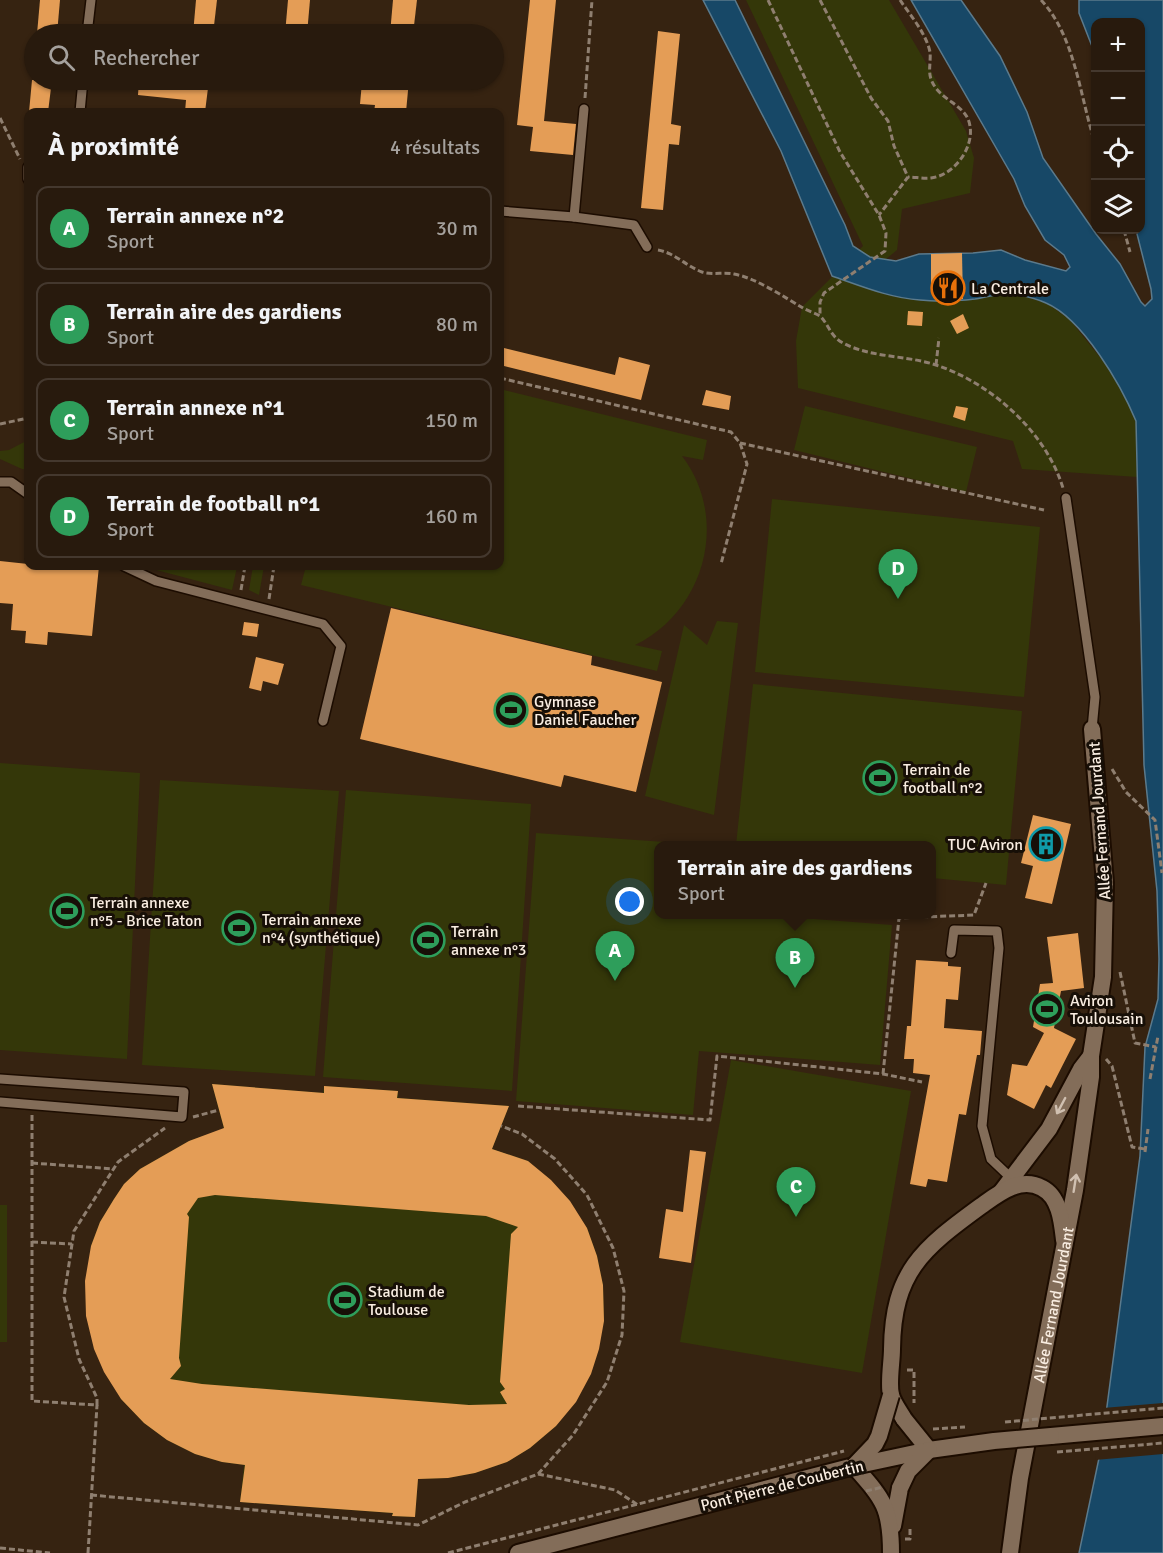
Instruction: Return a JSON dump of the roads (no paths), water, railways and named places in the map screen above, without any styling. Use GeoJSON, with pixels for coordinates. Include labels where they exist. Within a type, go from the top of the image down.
{"type":"FeatureCollection","features":[{"type":"Feature","properties":{"kind":"main road","name":"Allée Fernand Jourdant"},"geometry":{"type":"LineString","coordinates":[[1010,1553],[1029,1433],[1074,1190],[1091,1077],[1091,1056],[1103,970],[1106,883],[1092,729]]}},
{"type":"Feature","properties":{"kind":"main road","name":"Allée Fernand Jourdant"},"geometry":{"type":"LineString","coordinates":[[1007,1185],[1049,1128],[1081,1069],[1091,1056]]}},
{"type":"Feature","properties":{"kind":"main road"},"geometry":{"type":"LineString","coordinates":[[891,1546],[887,1512],[879,1494],[849,1465],[875,1444],[879,1436],[891,1395],[893,1316],[899,1292],[908,1273],[922,1254],[941,1235],[1007,1185],[1034,1185],[1044,1188],[1055,1201],[1061,1215],[1064,1240]]}},
{"type":"Feature","properties":{"kind":"main road"},"geometry":{"type":"LineString","coordinates":[[891,1395],[908,1424],[929,1450],[908,1471],[900,1488],[891,1546]]}},
{"type":"Feature","properties":{"kind":"main road","name":"Pont Pierre de Coubertin"},"geometry":{"type":"LineString","coordinates":[[518,1553],[849,1465],[929,1450],[1163,1426]]}},
{"type":"Feature","properties":{"kind":"lane"},"geometry":{"type":"LineString","coordinates":[[88,24],[91,0]]}},
{"type":"Feature","properties":{"kind":"lane"},"geometry":{"type":"LineString","coordinates":[[80,108],[82,90]]}},
{"type":"Feature","properties":{"kind":"lane"},"geometry":{"type":"LineString","coordinates":[[574,217],[584,109]]}},
{"type":"Feature","properties":{"kind":"lane"},"geometry":{"type":"LineString","coordinates":[[504,211],[634,225],[646,247]]}},
{"type":"Feature","properties":{"kind":"lane"},"geometry":{"type":"LineString","coordinates":[[0,483],[11,482],[24,491]]}},
{"type":"Feature","properties":{"kind":"lane"},"geometry":{"type":"LineString","coordinates":[[1066,498],[1095,697],[1092,729]]}},
{"type":"Feature","properties":{"kind":"lane"},"geometry":{"type":"LineString","coordinates":[[133,570],[156,581],[323,624],[341,646],[323,721]]}},
{"type":"Feature","properties":{"kind":"lane"},"geometry":{"type":"LineString","coordinates":[[951,953],[954,930],[997,930],[999,948],[982,1126],[991,1159],[1007,1185]]}},
{"type":"Feature","properties":{"kind":"lane"},"geometry":{"type":"LineString","coordinates":[[0,1079],[184,1092],[182,1117],[0,1102]]}},
{"type":"Feature","properties":{"kind":"lane"},"geometry":{"type":"LineString","coordinates":[[849,1465],[913,1446],[1029,1433]]}},
{"type":"Feature","properties":{"kind":"water"},"geometry":{"type":"Polygon","coordinates":[[[703,0],[735,0],[845,225],[853,246],[870,257],[896,261],[919,254],[1001,250],[1025,260],[1066,271],[1070,267],[1064,255],[1045,240],[1025,206],[1014,179],[911,0],[961,0],[1000,56],[1027,112],[1043,158],[1091,227],[1091,234],[1096,234],[1120,264],[1145,306],[1152,299],[1151,289],[1137,234],[1145,234],[1145,18],[1091,18],[1091,44],[1079,13],[1079,0],[1163,0],[1163,1553],[1079,1553],[1102,1444],[1140,1156],[1145,1047],[1158,999],[1157,891],[1144,765],[1136,421],[1111,372],[1087,338],[1060,311],[1046,303],[1015,294],[955,301],[909,299],[832,276],[781,151],[703,0]]]}},
{"type":"Feature","properties":{"kind":"place","name":"La Centrale"},"geometry":{"type":"Point","coordinates":[948,288]}},
{"type":"Feature","properties":{"kind":"place","name":"Terrain de football n°1"},"geometry":{"type":"Point","coordinates":[898,599]}},
{"type":"Feature","properties":{"kind":"place","name":"Gymnase Daniel Faucher"},"geometry":{"type":"Point","coordinates":[511,710]}},
{"type":"Feature","properties":{"kind":"place","name":"Terrain de football n°2"},"geometry":{"type":"Point","coordinates":[880,778]}},
{"type":"Feature","properties":{"kind":"place","name":"TUC Aviron"},"geometry":{"type":"Point","coordinates":[1046,844]}},
{"type":"Feature","properties":{"kind":"place","name":"Terrain annexe n°5 - Brice Taton"},"geometry":{"type":"Point","coordinates":[67,911]}},
{"type":"Feature","properties":{"kind":"place","name":"Terrain annexe n°4 (synthétique)"},"geometry":{"type":"Point","coordinates":[239,928]}},
{"type":"Feature","properties":{"kind":"place","name":"Terrain annexe n°3"},"geometry":{"type":"Point","coordinates":[428,940]}},
{"type":"Feature","properties":{"kind":"place","name":"Terrain annexe n°2"},"geometry":{"type":"Point","coordinates":[615,981]}},
{"type":"Feature","properties":{"kind":"place","name":"Terrain aire des gardiens"},"geometry":{"type":"Point","coordinates":[795,988]}},
{"type":"Feature","properties":{"kind":"place","name":"Aviron Toulousain"},"geometry":{"type":"Point","coordinates":[1047,1009]}},
{"type":"Feature","properties":{"kind":"place","name":"Terrain annexe n°1"},"geometry":{"type":"Point","coordinates":[796,1217]}},
{"type":"Feature","properties":{"kind":"place","name":"Stadium de Toulouse"},"geometry":{"type":"Point","coordinates":[345,1300]}}]}
